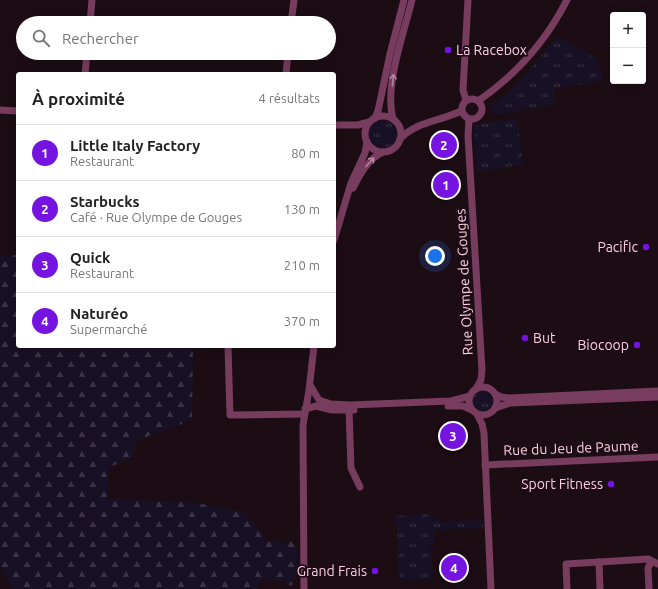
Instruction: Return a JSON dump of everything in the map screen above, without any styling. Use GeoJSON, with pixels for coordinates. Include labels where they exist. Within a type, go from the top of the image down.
{"type":"FeatureCollection","features":[{"type":"Feature","properties":{"kind":"street"},"geometry":{"type":"LineString","coordinates":[[90,16],[92,0]]}},
{"type":"Feature","properties":{"kind":"street"},"geometry":{"type":"LineString","coordinates":[[292,16],[294,0]]}},
{"type":"Feature","properties":{"kind":"street"},"geometry":{"type":"LineString","coordinates":[[336,234],[352,178],[365,153],[365,129],[378,111],[390,54],[404,0]]}},
{"type":"Feature","properties":{"kind":"street"},"geometry":{"type":"LineString","coordinates":[[400,139],[401,131],[396,121],[391,100],[394,72],[412,0]]}},
{"type":"Feature","properties":{"kind":"street"},"geometry":{"type":"LineString","coordinates":[[466,100],[463,90],[468,0]]}},
{"type":"Feature","properties":{"kind":"street"},"geometry":{"type":"LineString","coordinates":[[478,101],[504,82],[527,59],[550,30],[567,0]]}},
{"type":"Feature","properties":{"kind":"street"},"geometry":{"type":"LineString","coordinates":[[86,72],[87,60]]}},
{"type":"Feature","properties":{"kind":"street"},"geometry":{"type":"LineString","coordinates":[[286,72],[287,60]]}},
{"type":"Feature","properties":{"kind":"street"},"geometry":{"type":"LineString","coordinates":[[472,99],[478,101],[482,107],[481,114],[476,119],[469,120],[464,117],[461,111],[466,100],[472,99]]}},
{"type":"Feature","properties":{"kind":"street"},"geometry":{"type":"LineString","coordinates":[[0,110],[16,111]]}},
{"type":"Feature","properties":{"kind":"street"},"geometry":{"type":"LineString","coordinates":[[336,126],[347,126],[384,116],[407,127],[418,126],[442,120],[461,111]]}},
{"type":"Feature","properties":{"kind":"street","name":"Rue Olympe de Gouges"},"geometry":{"type":"LineString","coordinates":[[469,120],[468,136],[482,370],[481,380],[476,389]]}},
{"type":"Feature","properties":{"kind":"street"},"geometry":{"type":"LineString","coordinates":[[347,126],[357,129],[373,149],[383,152]]}},
{"type":"Feature","properties":{"kind":"street"},"geometry":{"type":"LineString","coordinates":[[346,201],[363,170],[374,158],[383,152],[393,149],[400,139],[409,131],[418,126]]}},
{"type":"Feature","properties":{"kind":"street"},"geometry":{"type":"LineString","coordinates":[[228,348],[230,415],[305,411],[316,406],[332,410],[455,401],[470,396],[476,389],[484,387],[501,397],[509,398],[658,391]]}},
{"type":"Feature","properties":{"kind":"street"},"geometry":{"type":"LineString","coordinates":[[304,589],[305,411],[310,385],[314,348]]}},
{"type":"Feature","properties":{"kind":"street","name":"Rue Olympe de Gouges"},"geometry":{"type":"LineString","coordinates":[[482,370],[492,391]]}},
{"type":"Feature","properties":{"kind":"street"},"geometry":{"type":"LineString","coordinates":[[310,385],[315,396],[325,403],[351,408],[460,405],[484,416],[510,403],[658,397]]}},
{"type":"Feature","properties":{"kind":"street"},"geometry":{"type":"LineString","coordinates":[[484,433],[486,422],[494,410],[497,402],[492,391]]}},
{"type":"Feature","properties":{"kind":"street"},"geometry":{"type":"LineString","coordinates":[[470,396],[469,404],[482,424],[484,433],[491,589]]}},
{"type":"Feature","properties":{"kind":"street"},"geometry":{"type":"LineString","coordinates":[[351,408],[351,468],[360,487]]}},
{"type":"Feature","properties":{"kind":"street","name":"Rue du Jeu de Paume"},"geometry":{"type":"LineString","coordinates":[[486,465],[658,457]]}},
{"type":"Feature","properties":{"kind":"street"},"geometry":{"type":"LineString","coordinates":[[599,562],[600,589]]}},
{"type":"Feature","properties":{"kind":"street"},"geometry":{"type":"LineString","coordinates":[[567,589],[566,564],[599,562],[652,562]]}},
{"type":"Feature","properties":{"kind":"street"},"geometry":{"type":"LineString","coordinates":[[649,589],[648,568],[652,562]]}},
{"type":"Feature","properties":{"kind":"green space"},"geometry":{"type":"Polygon","coordinates":[[[557,36],[597,59],[603,81],[554,88],[556,104],[502,114],[494,113],[489,106],[518,83],[557,36]]]}},
{"type":"Feature","properties":{"kind":"green space"},"geometry":{"type":"Polygon","coordinates":[[[517,119],[523,164],[478,172],[473,125],[517,119]]]}},
{"type":"Feature","properties":{"kind":"green space"},"geometry":{"type":"Polygon","coordinates":[[[383,120],[393,124],[397,134],[393,144],[383,148],[373,144],[369,134],[373,124],[383,120]]]}},
{"type":"Feature","properties":{"kind":"green space"},"geometry":{"type":"Polygon","coordinates":[[[0,255],[16,255],[16,348],[70,348],[71,352],[77,348],[193,348],[192,420],[135,441],[134,457],[110,467],[107,499],[197,503],[245,513],[264,535],[264,542],[276,541],[282,544],[290,541],[297,547],[297,573],[291,586],[282,581],[261,579],[257,589],[12,589],[6,576],[0,568],[0,255]]]}},
{"type":"Feature","properties":{"kind":"green space"},"geometry":{"type":"Polygon","coordinates":[[[483,391],[490,394],[493,401],[490,408],[483,411],[476,408],[473,401],[476,394],[483,391]]]}},
{"type":"Feature","properties":{"kind":"green space"},"geometry":{"type":"Polygon","coordinates":[[[427,514],[443,522],[482,520],[483,528],[434,530],[435,541],[431,545],[433,579],[399,579],[396,516],[427,514]]]}},
{"type":"Feature","properties":{"kind":"place","name":"La Racebox"},"geometry":{"type":"Point","coordinates":[448,50]}},
{"type":"Feature","properties":{"kind":"place","name":"Starbucks"},"geometry":{"type":"Point","coordinates":[444,145]}},
{"type":"Feature","properties":{"kind":"place","name":"Little Italy Factory"},"geometry":{"type":"Point","coordinates":[446,185]}},
{"type":"Feature","properties":{"kind":"place","name":"Pacific"},"geometry":{"type":"Point","coordinates":[646,247]}},
{"type":"Feature","properties":{"kind":"place","name":"But"},"geometry":{"type":"Point","coordinates":[525,338]}},
{"type":"Feature","properties":{"kind":"place","name":"Biocoop"},"geometry":{"type":"Point","coordinates":[637,345]}},
{"type":"Feature","properties":{"kind":"place","name":"Quick"},"geometry":{"type":"Point","coordinates":[453,436]}},
{"type":"Feature","properties":{"kind":"place","name":"Sport Fitness"},"geometry":{"type":"Point","coordinates":[611,484]}},
{"type":"Feature","properties":{"kind":"place","name":"Naturéo"},"geometry":{"type":"Point","coordinates":[454,568]}},
{"type":"Feature","properties":{"kind":"place","name":"Grand Frais"},"geometry":{"type":"Point","coordinates":[375,571]}}]}
